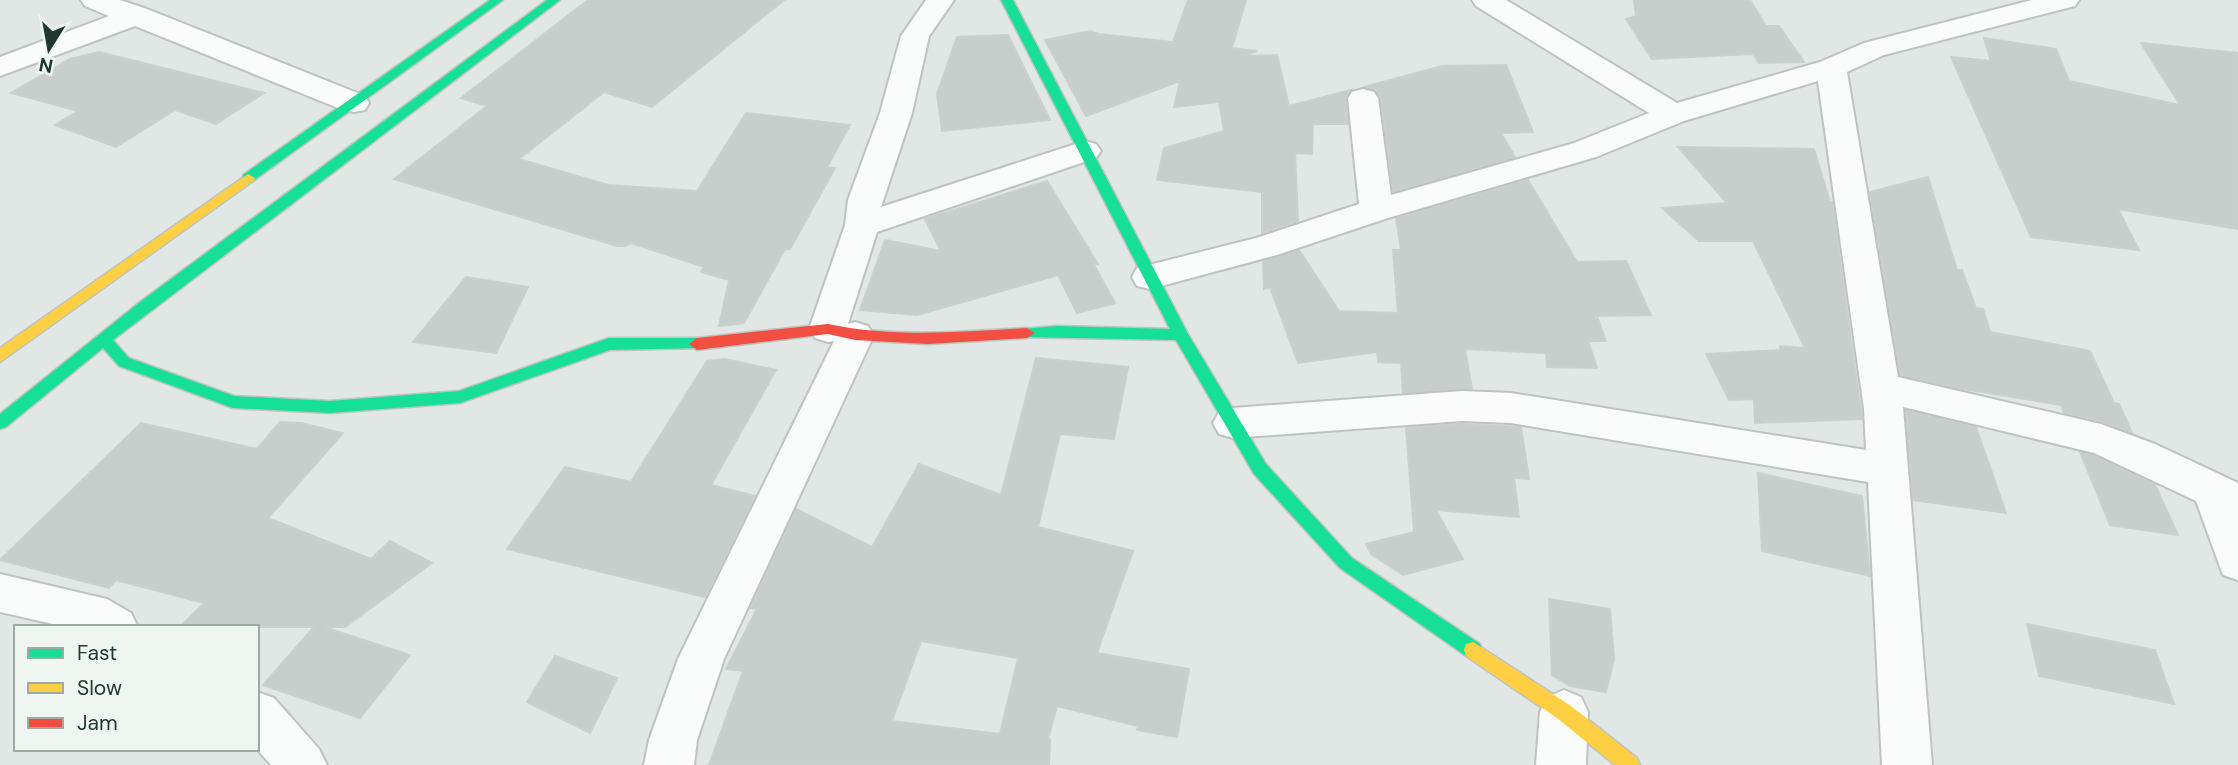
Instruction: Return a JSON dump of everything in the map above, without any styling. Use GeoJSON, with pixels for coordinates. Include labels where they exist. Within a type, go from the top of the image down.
{"type":"FeatureCollection","features":[{"type":"Feature","properties":{"kind":"main road"},"geometry":{"type":"LineString","coordinates":[[0,356],[497,0]]}},
{"type":"Feature","properties":{"kind":"main road"},"geometry":{"type":"LineString","coordinates":[[0,423],[103,340],[554,0]]}},
{"type":"Feature","properties":{"kind":"main road"},"geometry":{"type":"LineString","coordinates":[[1007,0],[1181,335],[1260,469],[1346,563],[1564,712],[1630,765]]}},
{"type":"Feature","properties":{"kind":"main road"},"geometry":{"type":"LineString","coordinates":[[103,340],[124,362],[233,402],[330,407],[460,397],[608,344],[711,344],[841,332],[928,339],[1057,331],[1181,335]]}},
{"type":"Feature","properties":{"kind":"street"},"geometry":{"type":"LineString","coordinates":[[95,0],[354,103]]}},
{"type":"Feature","properties":{"kind":"street"},"geometry":{"type":"LineString","coordinates":[[669,765],[673,740],[701,659],[841,332],[865,201],[896,113],[915,36],[940,0]]}},
{"type":"Feature","properties":{"kind":"street"},"geometry":{"type":"LineString","coordinates":[[1486,0],[1673,114]]}},
{"type":"Feature","properties":{"kind":"street"},"geometry":{"type":"LineString","coordinates":[[1150,277],[1265,247],[1376,210],[1585,150],[1673,114],[1831,68],[1874,49],[2065,0]]}},
{"type":"Feature","properties":{"kind":"street"},"geometry":{"type":"LineString","coordinates":[[0,67],[136,15]]}},
{"type":"Feature","properties":{"kind":"street"},"geometry":{"type":"LineString","coordinates":[[1831,68],[1884,409],[1907,765]]}},
{"type":"Feature","properties":{"kind":"street"},"geometry":{"type":"LineString","coordinates":[[1363,98],[1376,210]]}},
{"type":"Feature","properties":{"kind":"street"},"geometry":{"type":"LineString","coordinates":[[862,225],[1084,151]]}},
{"type":"Feature","properties":{"kind":"street"},"geometry":{"type":"LineString","coordinates":[[1879,387],[2101,439],[2226,496],[2238,562]]}},
{"type":"Feature","properties":{"kind":"street"},"geometry":{"type":"LineString","coordinates":[[1233,423],[1462,406],[1511,408],[1887,469]]}},
{"type":"Feature","properties":{"kind":"street"},"geometry":{"type":"LineString","coordinates":[[0,593],[91,613],[112,625]]}},
{"type":"Feature","properties":{"kind":"street"},"geometry":{"type":"LineString","coordinates":[[1561,765],[1564,712]]}},
{"type":"Feature","properties":{"kind":"street"},"geometry":{"type":"LineString","coordinates":[[259,717],[302,765]]}},
{"type":"Feature","properties":{"kind":"building"},"geometry":{"type":"Polygon","coordinates":[[[588,0],[784,0],[652,107],[604,92],[519,159],[608,185],[697,191],[746,113],[850,125],[827,167],[835,168],[790,249],[785,249],[744,323],[719,326],[729,280],[701,272],[704,267],[631,243],[617,246],[394,179],[487,106],[461,98],[588,0]]]}},
{"type":"Feature","properties":{"kind":"building"},"geometry":{"type":"Polygon","coordinates":[[[1188,0],[1246,0],[1232,48],[1257,51],[1243,56],[1277,55],[1289,106],[1351,90],[1345,98],[1348,124],[1313,124],[1312,154],[1295,153],[1298,221],[1262,233],[1262,192],[1157,180],[1164,148],[1224,131],[1219,102],[1174,107],[1180,81],[1086,116],[1045,40],[1090,31],[1173,42],[1188,0]]]}},
{"type":"Feature","properties":{"kind":"building"},"geometry":{"type":"Polygon","coordinates":[[[1634,0],[1750,0],[1766,26],[1779,26],[1804,62],[1759,63],[1753,54],[1652,59],[1626,19],[1636,16],[1634,0]]]}},
{"type":"Feature","properties":{"kind":"building"},"geometry":{"type":"Polygon","coordinates":[[[1008,35],[1050,120],[942,131],[937,94],[957,37],[1008,35]]]}},
{"type":"Feature","properties":{"kind":"building"},"geometry":{"type":"Polygon","coordinates":[[[1984,38],[2056,49],[2069,81],[2180,105],[2141,43],[2238,53],[2238,229],[2118,209],[2139,250],[2031,237],[1951,57],[1991,61],[1984,38]]]}},
{"type":"Feature","properties":{"kind":"building"},"geometry":{"type":"Polygon","coordinates":[[[99,52],[264,93],[216,124],[175,110],[116,147],[55,125],[78,111],[11,93],[70,59],[99,52]]]}},
{"type":"Feature","properties":{"kind":"building"},"geometry":{"type":"Polygon","coordinates":[[[1506,65],[1533,132],[1501,133],[1515,157],[1393,192],[1381,98],[1375,89],[1364,87],[1442,66],[1506,65]]]}},
{"type":"Feature","properties":{"kind":"building"},"geometry":{"type":"Polygon","coordinates":[[[1678,147],[1814,149],[1832,202],[1862,419],[1755,423],[1754,399],[1729,400],[1706,354],[1781,350],[1780,346],[1805,348],[1753,241],[1699,241],[1662,208],[1727,203],[1678,147]]]}},
{"type":"Feature","properties":{"kind":"building"},"geometry":{"type":"Polygon","coordinates":[[[1928,177],[1957,270],[1962,270],[1976,308],[1983,309],[1990,332],[2090,351],[2114,403],[2119,404],[2132,433],[2102,421],[2064,413],[2061,405],[1963,389],[1900,375],[1870,192],[1928,177]]]}},
{"type":"Feature","properties":{"kind":"building"},"geometry":{"type":"Polygon","coordinates":[[[1528,180],[1577,262],[1626,261],[1651,315],[1597,316],[1606,341],[1588,341],[1597,368],[1547,367],[1546,353],[1465,349],[1472,389],[1403,393],[1401,363],[1378,362],[1377,352],[1298,363],[1270,287],[1264,289],[1263,261],[1299,250],[1339,311],[1398,313],[1393,250],[1401,250],[1396,218],[1528,180]]]}},
{"type":"Feature","properties":{"kind":"building"},"geometry":{"type":"Polygon","coordinates":[[[1047,181],[1098,264],[1094,265],[1115,303],[1077,313],[1058,275],[917,315],[860,310],[885,240],[941,251],[925,219],[1047,181]]]}},
{"type":"Feature","properties":{"kind":"building"},"geometry":{"type":"Polygon","coordinates":[[[466,277],[528,287],[496,353],[413,342],[466,277]]]}},
{"type":"Feature","properties":{"kind":"building"},"geometry":{"type":"Polygon","coordinates":[[[1036,358],[1128,367],[1114,439],[1060,434],[1038,527],[1133,551],[1097,653],[1189,669],[1177,737],[1137,730],[1138,726],[1057,706],[1048,739],[1049,765],[709,765],[743,671],[726,669],[757,609],[751,608],[796,509],[872,547],[919,464],[1001,495],[1036,358]],[[921,641],[892,721],[1000,734],[1018,658],[921,641]]]}},
{"type":"Feature","properties":{"kind":"building"},"geometry":{"type":"Polygon","coordinates":[[[725,359],[776,370],[711,485],[755,496],[705,597],[507,549],[565,467],[631,482],[707,361],[725,359]]]}},
{"type":"Feature","properties":{"kind":"building"},"geometry":{"type":"Polygon","coordinates":[[[1906,410],[1976,427],[2006,513],[1913,500],[1906,410]]]}},
{"type":"Feature","properties":{"kind":"building"},"geometry":{"type":"Polygon","coordinates":[[[280,422],[301,423],[343,433],[268,518],[371,559],[390,541],[432,563],[345,627],[324,627],[410,655],[360,718],[263,685],[314,627],[182,625],[204,603],[116,580],[109,588],[0,560],[141,423],[257,449],[280,422]]]}},
{"type":"Feature","properties":{"kind":"building"},"geometry":{"type":"Polygon","coordinates":[[[1462,424],[1521,427],[1529,479],[1514,478],[1519,517],[1436,510],[1463,559],[1403,575],[1371,554],[1366,544],[1414,532],[1406,428],[1462,424]]]}},
{"type":"Feature","properties":{"kind":"building"},"geometry":{"type":"Polygon","coordinates":[[[2080,452],[2093,455],[2155,485],[2178,535],[2110,525],[2080,452]]]}},
{"type":"Feature","properties":{"kind":"building"},"geometry":{"type":"Polygon","coordinates":[[[1758,473],[1862,496],[1870,576],[1762,551],[1758,473]]]}},
{"type":"Feature","properties":{"kind":"building"},"geometry":{"type":"Polygon","coordinates":[[[1549,599],[1610,609],[1614,659],[1606,692],[1570,686],[1552,675],[1549,599]]]}},
{"type":"Feature","properties":{"kind":"building"},"geometry":{"type":"Polygon","coordinates":[[[2027,624],[2155,650],[2174,704],[2039,676],[2027,624]]]}},
{"type":"Feature","properties":{"kind":"building"},"geometry":{"type":"Polygon","coordinates":[[[555,656],[617,678],[590,733],[527,702],[555,656]]]}},
{"type":"Feature","properties":{"kind":"traffic: fast"},"geometry":{"type":"LineString","coordinates":[[248,178],[497,0]]}},
{"type":"Feature","properties":{"kind":"traffic: fast"},"geometry":{"type":"LineString","coordinates":[[0,423],[145,306],[554,0]]}},
{"type":"Feature","properties":{"kind":"traffic: fast"},"geometry":{"type":"LineString","coordinates":[[1007,0],[1181,335],[1260,469],[1346,563],[1473,650]]}},
{"type":"Feature","properties":{"kind":"traffic: fast"},"geometry":{"type":"LineString","coordinates":[[1027,333],[1057,331],[1181,335]]}},
{"type":"Feature","properties":{"kind":"traffic: fast"},"geometry":{"type":"LineString","coordinates":[[103,339],[124,362],[233,402],[330,407],[460,397],[609,344],[697,344]]}},
{"type":"Feature","properties":{"kind":"traffic: slow"},"geometry":{"type":"LineString","coordinates":[[0,356],[248,178]]}},
{"type":"Feature","properties":{"kind":"traffic: slow"},"geometry":{"type":"LineString","coordinates":[[1473,650],[1564,712],[1630,765]]}},
{"type":"Feature","properties":{"kind":"traffic: jam"},"geometry":{"type":"LineString","coordinates":[[697,344],[828,329],[855,335],[928,339],[1027,333]]}}]}
